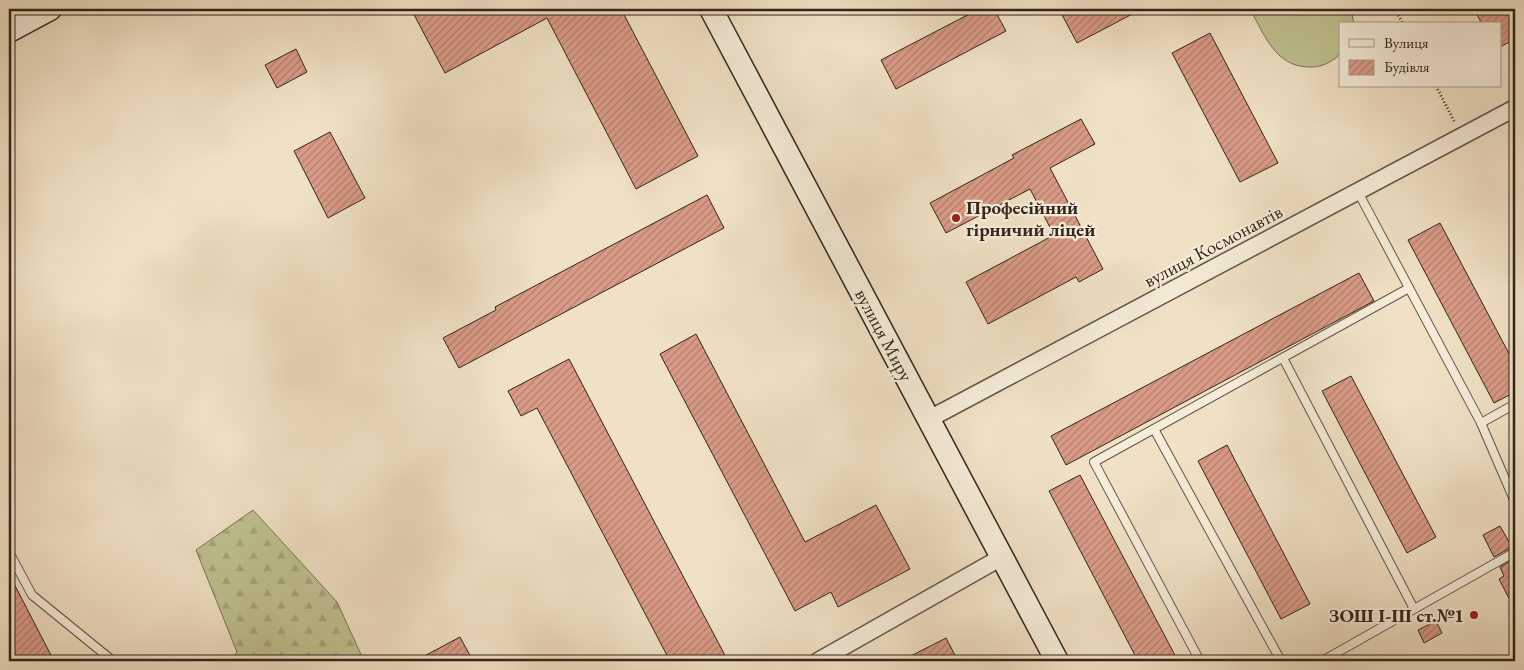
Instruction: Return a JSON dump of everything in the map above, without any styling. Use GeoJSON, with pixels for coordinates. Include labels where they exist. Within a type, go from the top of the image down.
{"type":"FeatureCollection","features":[{"type":"Feature","properties":{"kind":"main road"},"geometry":{"type":"LineString","coordinates":[[9,31],[50,9]]}},
{"type":"Feature","properties":{"kind":"main road","name":"вулиця Миру"},"geometry":{"type":"LineString","coordinates":[[711,9],[1057,661]]}},
{"type":"Feature","properties":{"kind":"street","name":"вулиця Космонавтів"},"geometry":{"type":"LineString","coordinates":[[930,419],[1515,108]]}},
{"type":"Feature","properties":{"kind":"street"},"geometry":{"type":"LineString","coordinates":[[818,661],[1002,557]]}},
{"type":"Feature","properties":{"kind":"lane"},"geometry":{"type":"LineString","coordinates":[[1358,192],[1481,423],[1515,502]]}},
{"type":"Feature","properties":{"kind":"lane"},"geometry":{"type":"LineString","coordinates":[[1200,661],[1094,462],[1409,288]]}},
{"type":"Feature","properties":{"kind":"lane"},"geometry":{"type":"LineString","coordinates":[[1283,358],[1414,609]]}},
{"type":"Feature","properties":{"kind":"lane"},"geometry":{"type":"LineString","coordinates":[[1481,423],[1515,404]]}},
{"type":"Feature","properties":{"kind":"lane"},"geometry":{"type":"LineString","coordinates":[[1154,429],[1281,661]]}},
{"type":"Feature","properties":{"kind":"lane"},"geometry":{"type":"LineString","coordinates":[[9,552],[32,595],[112,661]]}},
{"type":"Feature","properties":{"kind":"lane"},"geometry":{"type":"LineString","coordinates":[[1322,661],[1515,552]]}},
{"type":"Feature","properties":{"kind":"path"},"geometry":{"type":"LineString","coordinates":[[1395,9],[1402,22]]}},
{"type":"Feature","properties":{"kind":"path"},"geometry":{"type":"LineString","coordinates":[[1437,88],[1462,137]]}},
{"type":"Feature","properties":{"kind":"green space"},"geometry":{"type":"Polygon","coordinates":[[[1250,9],[1351,9],[1354,22],[1339,22],[1339,55],[1333,60],[1317,67],[1297,65],[1287,61],[1279,55],[1266,38],[1250,9]]]}},
{"type":"Feature","properties":{"kind":"green space"},"geometry":{"type":"Polygon","coordinates":[[[253,510],[337,602],[364,661],[229,661],[237,652],[196,550],[253,510]]]}},
{"type":"Feature","properties":{"kind":"building"},"geometry":{"type":"Polygon","coordinates":[[[411,9],[621,9],[698,156],[636,189],[547,18],[445,73],[411,9]]]}},
{"type":"Feature","properties":{"kind":"building"},"geometry":{"type":"Polygon","coordinates":[[[979,9],[994,9],[1006,31],[896,89],[881,60],[979,9]]]}},
{"type":"Feature","properties":{"kind":"building"},"geometry":{"type":"Polygon","coordinates":[[[1059,9],[1142,9],[1077,43],[1059,9]]]}},
{"type":"Feature","properties":{"kind":"building"},"geometry":{"type":"Polygon","coordinates":[[[1474,9],[1515,9],[1515,39],[1502,46],[1502,22],[1481,22],[1474,9]]]}},
{"type":"Feature","properties":{"kind":"building"},"geometry":{"type":"Polygon","coordinates":[[[1210,33],[1278,163],[1240,182],[1172,53],[1210,33]]]}},
{"type":"Feature","properties":{"kind":"building"},"geometry":{"type":"Polygon","coordinates":[[[296,49],[307,72],[277,88],[265,65],[296,49]]]}},
{"type":"Feature","properties":{"kind":"building","name":"Професійний гірничий ліцей"},"geometry":{"type":"Polygon","coordinates":[[[1081,119],[1095,144],[1050,168],[1103,269],[1079,282],[1076,277],[988,324],[966,282],[1054,235],[1030,189],[946,233],[930,203],[1014,158],[1012,155],[1081,119]]]}},
{"type":"Feature","properties":{"kind":"building"},"geometry":{"type":"Polygon","coordinates":[[[330,132],[365,198],[328,218],[294,151],[330,132]]]}},
{"type":"Feature","properties":{"kind":"building"},"geometry":{"type":"Polygon","coordinates":[[[707,195],[724,228],[459,368],[443,338],[496,310],[495,307],[707,195]]]}},
{"type":"Feature","properties":{"kind":"building"},"geometry":{"type":"Polygon","coordinates":[[[1440,223],[1515,365],[1515,392],[1494,403],[1408,240],[1440,223]]]}},
{"type":"Feature","properties":{"kind":"building"},"geometry":{"type":"Polygon","coordinates":[[[1359,273],[1374,301],[1066,465],[1051,436],[1359,273]]]}},
{"type":"Feature","properties":{"kind":"building"},"geometry":{"type":"Polygon","coordinates":[[[696,334],[805,542],[876,505],[910,569],[838,607],[831,592],[795,611],[660,354],[696,334]]]}},
{"type":"Feature","properties":{"kind":"building"},"geometry":{"type":"Polygon","coordinates":[[[569,359],[728,661],[670,661],[537,408],[521,416],[508,391],[569,359]]]}},
{"type":"Feature","properties":{"kind":"building"},"geometry":{"type":"Polygon","coordinates":[[[1351,376],[1436,537],[1407,553],[1322,391],[1351,376]]]}},
{"type":"Feature","properties":{"kind":"building"},"geometry":{"type":"Polygon","coordinates":[[[1227,445],[1310,604],[1281,619],[1198,461],[1227,445]]]}},
{"type":"Feature","properties":{"kind":"building"},"geometry":{"type":"Polygon","coordinates":[[[1080,475],[1178,661],[1138,661],[1049,491],[1080,475]]]}},
{"type":"Feature","properties":{"kind":"building"},"geometry":{"type":"Polygon","coordinates":[[[1500,526],[1512,547],[1494,557],[1483,535],[1500,526]]]}},
{"type":"Feature","properties":{"kind":"building"},"geometry":{"type":"Polygon","coordinates":[[[1515,558],[1515,610],[1499,579],[1504,576],[1500,567],[1515,558]]]}},
{"type":"Feature","properties":{"kind":"building"},"geometry":{"type":"Polygon","coordinates":[[[9,574],[54,661],[15,661],[9,650],[9,574]]]}},
{"type":"Feature","properties":{"kind":"building"},"geometry":{"type":"Polygon","coordinates":[[[1436,621],[1442,633],[1424,643],[1418,630],[1436,621]]]}},
{"type":"Feature","properties":{"kind":"building"},"geometry":{"type":"Polygon","coordinates":[[[460,637],[473,661],[415,661],[460,637]]]}},
{"type":"Feature","properties":{"kind":"building"},"geometry":{"type":"Polygon","coordinates":[[[946,638],[958,661],[901,661],[946,638]]]}},
{"type":"Feature","properties":{"kind":"place","name":"Професійний гірничий ліцей"},"geometry":{"type":"Point","coordinates":[956,218]}},
{"type":"Feature","properties":{"kind":"place","name":"ЗОШ I-III ст.№1"},"geometry":{"type":"Point","coordinates":[1474,615]}}]}
